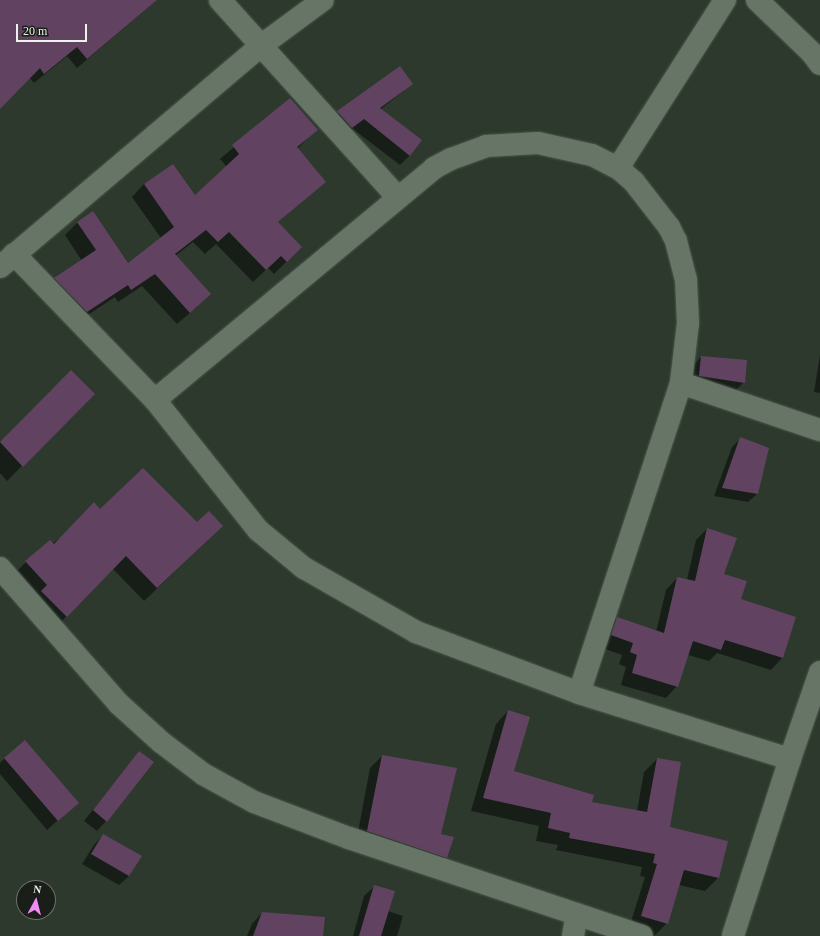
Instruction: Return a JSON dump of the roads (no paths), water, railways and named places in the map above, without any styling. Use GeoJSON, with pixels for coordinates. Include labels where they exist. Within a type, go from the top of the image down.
{"type":"FeatureCollection","features":[{"type":"Feature","properties":{"kind":"street"},"geometry":{"type":"LineString","coordinates":[[220,0],[259,47],[398,198]]}},
{"type":"Feature","properties":{"kind":"street"},"geometry":{"type":"LineString","coordinates":[[323,0],[259,47],[7,261],[155,400],[258,530],[304,568],[416,632],[579,693],[790,759]]}},
{"type":"Feature","properties":{"kind":"street"},"geometry":{"type":"LineString","coordinates":[[618,168],[725,0]]}},
{"type":"Feature","properties":{"kind":"street"},"geometry":{"type":"LineString","coordinates":[[756,0],[811,52],[820,64]]}},
{"type":"Feature","properties":{"kind":"street"},"geometry":{"type":"LineString","coordinates":[[155,400],[398,198],[440,165],[466,153],[502,144],[538,143],[592,155],[618,168],[634,182],[669,226],[676,241],[686,280],[688,323],[681,383],[579,693]]}},
{"type":"Feature","properties":{"kind":"street"},"geometry":{"type":"LineString","coordinates":[[681,383],[820,430]]}},
{"type":"Feature","properties":{"kind":"street"},"geometry":{"type":"LineString","coordinates":[[0,568],[119,704],[161,742],[204,774],[254,802],[350,838],[642,936]]}},
{"type":"Feature","properties":{"kind":"street"},"geometry":{"type":"LineString","coordinates":[[733,936],[790,759],[820,672]]}},
{"type":"Feature","properties":{"kind":"street"},"geometry":{"type":"LineString","coordinates":[[573,936],[577,914]]}}]}
